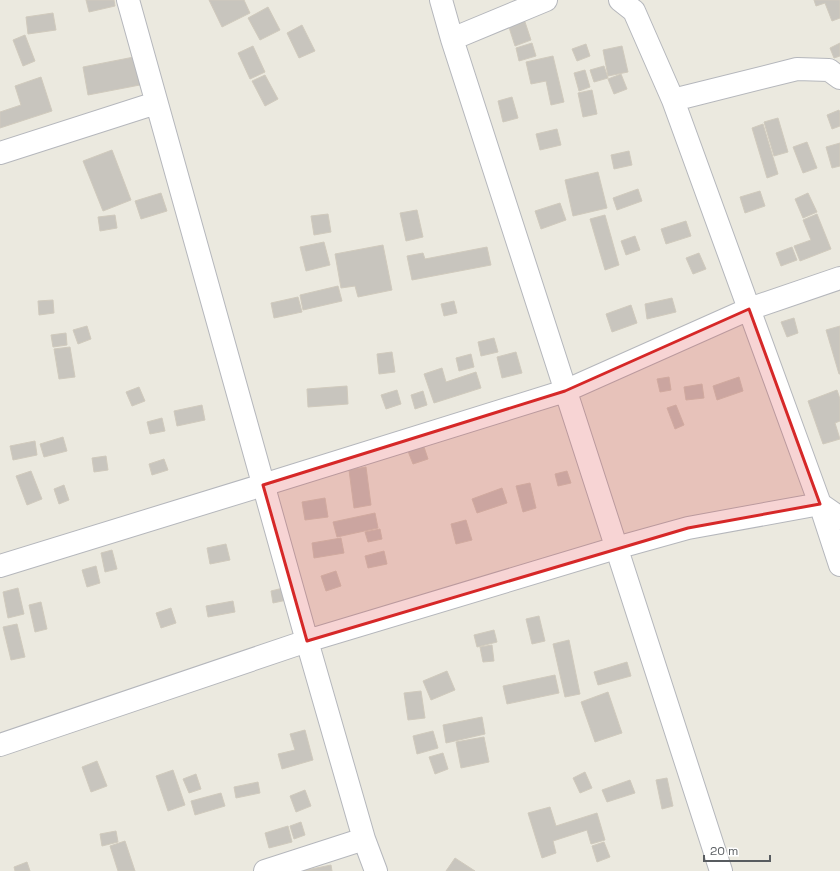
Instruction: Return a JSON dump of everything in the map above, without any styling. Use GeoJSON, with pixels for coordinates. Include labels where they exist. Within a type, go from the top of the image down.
{"type":"FeatureCollection","features":[{"type":"Feature","properties":{"kind":"street"},"geometry":{"type":"LineString","coordinates":[[128,0],[307,641],[364,839],[376,871]]}},
{"type":"Feature","properties":{"kind":"street"},"geometry":{"type":"LineString","coordinates":[[441,0],[452,39],[616,548],[714,869]]}},
{"type":"Feature","properties":{"kind":"street"},"geometry":{"type":"LineString","coordinates":[[452,39],[546,0]]}},
{"type":"Feature","properties":{"kind":"street"},"geometry":{"type":"LineString","coordinates":[[620,0],[634,11],[673,100],[749,309],[830,502],[840,518]]}},
{"type":"Feature","properties":{"kind":"street"},"geometry":{"type":"LineString","coordinates":[[673,100],[797,69],[829,70],[840,78]]}},
{"type":"Feature","properties":{"kind":"street"},"geometry":{"type":"LineString","coordinates":[[0,153],[156,103]]}},
{"type":"Feature","properties":{"kind":"street"},"geometry":{"type":"LineString","coordinates":[[0,566],[565,391],[749,309],[840,278]]}},
{"type":"Feature","properties":{"kind":"street"},"geometry":{"type":"LineString","coordinates":[[0,745],[307,641],[616,548],[688,528],[830,502]]}},
{"type":"Feature","properties":{"kind":"street"},"geometry":{"type":"LineString","coordinates":[[830,502],[840,565]]}},
{"type":"Feature","properties":{"kind":"street"},"geometry":{"type":"LineString","coordinates":[[265,871],[364,839]]}},
{"type":"Feature","properties":{"kind":"highlighted area"},"geometry":{"type":"Polygon","coordinates":[[[749,309],[820,504],[688,528],[307,641],[263,485],[565,391],[749,309]]]}},
{"type":"Feature","properties":{"kind":"building"},"geometry":{"type":"Polygon","coordinates":[[[86,0],[114,0],[115,6],[89,12],[86,0]]]}},
{"type":"Feature","properties":{"kind":"building"},"geometry":{"type":"Polygon","coordinates":[[[209,0],[244,0],[250,13],[222,27],[209,0]]]}},
{"type":"Feature","properties":{"kind":"building"},"geometry":{"type":"Polygon","coordinates":[[[814,0],[840,0],[840,18],[832,21],[825,3],[816,6],[814,0]]]}},
{"type":"Feature","properties":{"kind":"building"},"geometry":{"type":"Polygon","coordinates":[[[268,7],[280,30],[260,40],[248,18],[268,7]]]}},
{"type":"Feature","properties":{"kind":"building"},"geometry":{"type":"Polygon","coordinates":[[[53,13],[56,30],[28,34],[26,17],[53,13]]]}},
{"type":"Feature","properties":{"kind":"building"},"geometry":{"type":"Polygon","coordinates":[[[522,13],[531,40],[515,46],[506,18],[522,13]]]}},
{"type":"Feature","properties":{"kind":"building"},"geometry":{"type":"Polygon","coordinates":[[[302,25],[315,51],[299,58],[287,33],[302,25]]]}},
{"type":"Feature","properties":{"kind":"building"},"geometry":{"type":"Polygon","coordinates":[[[25,35],[35,61],[23,66],[13,40],[25,35]]]}},
{"type":"Feature","properties":{"kind":"building"},"geometry":{"type":"Polygon","coordinates":[[[532,43],[536,56],[519,61],[516,48],[532,43]]]}},
{"type":"Feature","properties":{"kind":"building"},"geometry":{"type":"Polygon","coordinates":[[[840,43],[840,56],[834,58],[830,48],[840,43]]]}},
{"type":"Feature","properties":{"kind":"building"},"geometry":{"type":"Polygon","coordinates":[[[586,44],[590,56],[577,61],[572,49],[586,44]]]}},
{"type":"Feature","properties":{"kind":"building"},"geometry":{"type":"Polygon","coordinates":[[[253,46],[265,72],[250,79],[238,53],[253,46]]]}},
{"type":"Feature","properties":{"kind":"building"},"geometry":{"type":"Polygon","coordinates":[[[622,46],[628,72],[608,76],[603,50],[622,46]]]}},
{"type":"Feature","properties":{"kind":"building"},"geometry":{"type":"Polygon","coordinates":[[[139,56],[145,84],[88,95],[83,67],[139,56]]]}},
{"type":"Feature","properties":{"kind":"building"},"geometry":{"type":"Polygon","coordinates":[[[553,56],[564,102],[551,105],[546,81],[531,84],[526,62],[553,56]]]}},
{"type":"Feature","properties":{"kind":"building"},"geometry":{"type":"Polygon","coordinates":[[[604,66],[608,78],[594,82],[590,70],[604,66]]]}},
{"type":"Feature","properties":{"kind":"building"},"geometry":{"type":"Polygon","coordinates":[[[585,70],[590,87],[579,91],[574,73],[585,70]]]}},
{"type":"Feature","properties":{"kind":"building"},"geometry":{"type":"Polygon","coordinates":[[[621,74],[627,89],[614,94],[608,79],[621,74]]]}},
{"type":"Feature","properties":{"kind":"building"},"geometry":{"type":"Polygon","coordinates":[[[265,75],[278,99],[265,106],[252,81],[265,75]]]}},
{"type":"Feature","properties":{"kind":"building"},"geometry":{"type":"Polygon","coordinates":[[[41,77],[52,111],[0,128],[0,112],[21,105],[15,86],[41,77]]]}},
{"type":"Feature","properties":{"kind":"building"},"geometry":{"type":"Polygon","coordinates":[[[592,90],[597,114],[583,117],[578,93],[592,90]]]}},
{"type":"Feature","properties":{"kind":"building"},"geometry":{"type":"Polygon","coordinates":[[[512,97],[518,118],[503,122],[498,101],[512,97]]]}},
{"type":"Feature","properties":{"kind":"building"},"geometry":{"type":"Polygon","coordinates":[[[839,110],[840,126],[832,129],[827,115],[839,110]]]}},
{"type":"Feature","properties":{"kind":"building"},"geometry":{"type":"Polygon","coordinates":[[[778,118],[788,152],[774,156],[764,122],[778,118]]]}},
{"type":"Feature","properties":{"kind":"building"},"geometry":{"type":"Polygon","coordinates":[[[763,124],[778,174],[767,178],[752,128],[763,124]]]}},
{"type":"Feature","properties":{"kind":"building"},"geometry":{"type":"Polygon","coordinates":[[[557,129],[561,145],[540,150],[536,134],[557,129]]]}},
{"type":"Feature","properties":{"kind":"building"},"geometry":{"type":"Polygon","coordinates":[[[807,142],[817,168],[803,173],[793,147],[807,142]]]}},
{"type":"Feature","properties":{"kind":"building"},"geometry":{"type":"Polygon","coordinates":[[[840,143],[840,166],[832,168],[826,147],[840,143]]]}},
{"type":"Feature","properties":{"kind":"building"},"geometry":{"type":"Polygon","coordinates":[[[112,150],[131,200],[103,211],[83,161],[112,150]]]}},
{"type":"Feature","properties":{"kind":"building"},"geometry":{"type":"Polygon","coordinates":[[[629,151],[632,165],[614,169],[611,155],[629,151]]]}},
{"type":"Feature","properties":{"kind":"building"},"geometry":{"type":"Polygon","coordinates":[[[598,172],[607,208],[573,216],[565,180],[598,172]]]}},
{"type":"Feature","properties":{"kind":"building"},"geometry":{"type":"Polygon","coordinates":[[[638,189],[642,201],[617,210],[613,198],[638,189]]]}},
{"type":"Feature","properties":{"kind":"building"},"geometry":{"type":"Polygon","coordinates":[[[760,191],[765,206],[745,213],[740,197],[760,191]]]}},
{"type":"Feature","properties":{"kind":"building"},"geometry":{"type":"Polygon","coordinates":[[[161,193],[167,211],[141,219],[135,201],[161,193]]]}},
{"type":"Feature","properties":{"kind":"building"},"geometry":{"type":"Polygon","coordinates":[[[808,193],[817,212],[803,218],[795,199],[808,193]]]}},
{"type":"Feature","properties":{"kind":"building"},"geometry":{"type":"Polygon","coordinates":[[[560,203],[566,220],[541,229],[535,211],[560,203]]]}},
{"type":"Feature","properties":{"kind":"building"},"geometry":{"type":"Polygon","coordinates":[[[417,210],[423,237],[406,241],[400,213],[417,210]]]}},
{"type":"Feature","properties":{"kind":"building"},"geometry":{"type":"Polygon","coordinates":[[[328,214],[331,232],[314,235],[311,216],[328,214]]]}},
{"type":"Feature","properties":{"kind":"building"},"geometry":{"type":"Polygon","coordinates":[[[817,214],[831,249],[800,261],[794,246],[811,240],[803,220],[817,214]]]}},
{"type":"Feature","properties":{"kind":"building"},"geometry":{"type":"Polygon","coordinates":[[[115,215],[117,228],[100,231],[98,217],[115,215]]]}},
{"type":"Feature","properties":{"kind":"building"},"geometry":{"type":"Polygon","coordinates":[[[605,215],[619,265],[605,270],[590,219],[605,215]]]}},
{"type":"Feature","properties":{"kind":"building"},"geometry":{"type":"Polygon","coordinates":[[[686,221],[691,236],[666,244],[661,229],[686,221]]]}},
{"type":"Feature","properties":{"kind":"building"},"geometry":{"type":"Polygon","coordinates":[[[635,236],[640,250],[626,255],[621,241],[635,236]]]}},
{"type":"Feature","properties":{"kind":"building"},"geometry":{"type":"Polygon","coordinates":[[[324,242],[330,265],[306,271],[300,247],[324,242]]]}},
{"type":"Feature","properties":{"kind":"building"},"geometry":{"type":"Polygon","coordinates":[[[383,245],[392,290],[358,297],[355,286],[341,288],[335,254],[383,245]]]}},
{"type":"Feature","properties":{"kind":"building"},"geometry":{"type":"Polygon","coordinates":[[[487,247],[491,265],[412,280],[407,256],[423,253],[425,259],[487,247]]]}},
{"type":"Feature","properties":{"kind":"building"},"geometry":{"type":"Polygon","coordinates":[[[792,247],[797,260],[781,266],[776,253],[792,247]]]}},
{"type":"Feature","properties":{"kind":"building"},"geometry":{"type":"Polygon","coordinates":[[[699,253],[706,269],[693,274],[686,258],[699,253]]]}},
{"type":"Feature","properties":{"kind":"building"},"geometry":{"type":"Polygon","coordinates":[[[338,286],[342,301],[303,310],[300,295],[338,286]]]}},
{"type":"Feature","properties":{"kind":"building"},"geometry":{"type":"Polygon","coordinates":[[[298,297],[302,312],[274,318],[271,303],[298,297]]]}},
{"type":"Feature","properties":{"kind":"building"},"geometry":{"type":"Polygon","coordinates":[[[672,298],[676,312],[647,319],[645,304],[672,298]]]}},
{"type":"Feature","properties":{"kind":"building"},"geometry":{"type":"Polygon","coordinates":[[[53,300],[54,313],[39,315],[38,301],[53,300]]]}},
{"type":"Feature","properties":{"kind":"building"},"geometry":{"type":"Polygon","coordinates":[[[454,301],[457,313],[444,316],[441,304],[454,301]]]}},
{"type":"Feature","properties":{"kind":"building"},"geometry":{"type":"Polygon","coordinates":[[[631,305],[637,323],[612,332],[606,314],[631,305]]]}},
{"type":"Feature","properties":{"kind":"building"},"geometry":{"type":"Polygon","coordinates":[[[794,318],[798,333],[787,337],[781,322],[794,318]]]}},
{"type":"Feature","properties":{"kind":"building"},"geometry":{"type":"Polygon","coordinates":[[[87,326],[91,339],[78,344],[73,330],[87,326]]]}},
{"type":"Feature","properties":{"kind":"building"},"geometry":{"type":"Polygon","coordinates":[[[840,326],[840,374],[839,374],[826,330],[840,326]]]}},
{"type":"Feature","properties":{"kind":"building"},"geometry":{"type":"Polygon","coordinates":[[[66,333],[67,345],[53,347],[51,335],[66,333]]]}},
{"type":"Feature","properties":{"kind":"building"},"geometry":{"type":"Polygon","coordinates":[[[494,338],[498,352],[481,356],[478,342],[494,338]]]}},
{"type":"Feature","properties":{"kind":"building"},"geometry":{"type":"Polygon","coordinates":[[[70,347],[75,377],[59,379],[54,349],[70,347]]]}},
{"type":"Feature","properties":{"kind":"building"},"geometry":{"type":"Polygon","coordinates":[[[392,352],[395,372],[379,374],[377,354],[392,352]]]}},
{"type":"Feature","properties":{"kind":"building"},"geometry":{"type":"Polygon","coordinates":[[[516,352],[522,373],[502,378],[497,357],[516,352]]]}},
{"type":"Feature","properties":{"kind":"building"},"geometry":{"type":"Polygon","coordinates":[[[471,354],[474,367],[459,371],[456,358],[471,354]]]}},
{"type":"Feature","properties":{"kind":"building"},"geometry":{"type":"Polygon","coordinates":[[[442,368],[446,382],[476,372],[481,388],[434,403],[424,374],[442,368]]]}},
{"type":"Feature","properties":{"kind":"building"},"geometry":{"type":"Polygon","coordinates":[[[669,377],[671,390],[660,392],[657,379],[669,377]]]}},
{"type":"Feature","properties":{"kind":"building"},"geometry":{"type":"Polygon","coordinates":[[[739,377],[743,391],[717,400],[713,386],[739,377]]]}},
{"type":"Feature","properties":{"kind":"building"},"geometry":{"type":"Polygon","coordinates":[[[702,384],[704,398],[686,400],[684,387],[702,384]]]}},
{"type":"Feature","properties":{"kind":"building"},"geometry":{"type":"Polygon","coordinates":[[[347,386],[348,404],[308,407],[307,389],[347,386]]]}},
{"type":"Feature","properties":{"kind":"building"},"geometry":{"type":"Polygon","coordinates":[[[139,387],[145,401],[132,406],[126,392],[139,387]]]}},
{"type":"Feature","properties":{"kind":"building"},"geometry":{"type":"Polygon","coordinates":[[[397,390],[401,404],[386,409],[381,395],[397,390]]]}},
{"type":"Feature","properties":{"kind":"building"},"geometry":{"type":"Polygon","coordinates":[[[837,390],[840,399],[840,421],[835,423],[840,439],[823,444],[808,401],[837,390]]]}},
{"type":"Feature","properties":{"kind":"building"},"geometry":{"type":"Polygon","coordinates":[[[423,391],[427,405],[415,409],[411,395],[423,391]]]}},
{"type":"Feature","properties":{"kind":"building"},"geometry":{"type":"Polygon","coordinates":[[[202,405],[205,420],[177,426],[174,411],[202,405]]]}},
{"type":"Feature","properties":{"kind":"building"},"geometry":{"type":"Polygon","coordinates":[[[676,405],[684,425],[675,429],[667,408],[676,405]]]}},
{"type":"Feature","properties":{"kind":"building"},"geometry":{"type":"Polygon","coordinates":[[[162,418],[165,431],[150,434],[147,422],[162,418]]]}},
{"type":"Feature","properties":{"kind":"building"},"geometry":{"type":"Polygon","coordinates":[[[63,437],[67,451],[44,457],[40,444],[63,437]]]}},
{"type":"Feature","properties":{"kind":"building"},"geometry":{"type":"Polygon","coordinates":[[[35,441],[37,455],[13,460],[10,446],[35,441]]]}},
{"type":"Feature","properties":{"kind":"building"},"geometry":{"type":"Polygon","coordinates":[[[422,441],[428,459],[413,464],[406,446],[422,441]]]}},
{"type":"Feature","properties":{"kind":"building"},"geometry":{"type":"Polygon","coordinates":[[[106,456],[108,470],[94,472],[92,458],[106,456]]]}},
{"type":"Feature","properties":{"kind":"building"},"geometry":{"type":"Polygon","coordinates":[[[164,459],[168,470],[152,475],[149,464],[164,459]]]}},
{"type":"Feature","properties":{"kind":"building"},"geometry":{"type":"Polygon","coordinates":[[[366,467],[371,505],[354,508],[349,470],[366,467]]]}},
{"type":"Feature","properties":{"kind":"building"},"geometry":{"type":"Polygon","coordinates":[[[31,471],[42,499],[27,505],[16,476],[31,471]]]}},
{"type":"Feature","properties":{"kind":"building"},"geometry":{"type":"Polygon","coordinates":[[[567,471],[571,483],[558,486],[555,474],[567,471]]]}},
{"type":"Feature","properties":{"kind":"building"},"geometry":{"type":"Polygon","coordinates":[[[530,483],[536,508],[523,512],[516,486],[530,483]]]}},
{"type":"Feature","properties":{"kind":"building"},"geometry":{"type":"Polygon","coordinates":[[[64,485],[69,500],[59,504],[54,489],[64,485]]]}},
{"type":"Feature","properties":{"kind":"building"},"geometry":{"type":"Polygon","coordinates":[[[502,488],[507,503],[477,513],[472,499],[502,488]]]}},
{"type":"Feature","properties":{"kind":"building"},"geometry":{"type":"Polygon","coordinates":[[[325,498],[328,517],[305,520],[302,502],[325,498]]]}},
{"type":"Feature","properties":{"kind":"building"},"geometry":{"type":"Polygon","coordinates":[[[375,513],[378,528],[337,537],[333,522],[375,513]]]}},
{"type":"Feature","properties":{"kind":"building"},"geometry":{"type":"Polygon","coordinates":[[[466,520],[472,540],[456,544],[451,524],[466,520]]]}},
{"type":"Feature","properties":{"kind":"building"},"geometry":{"type":"Polygon","coordinates":[[[380,529],[382,539],[368,542],[365,532],[380,529]]]}},
{"type":"Feature","properties":{"kind":"building"},"geometry":{"type":"Polygon","coordinates":[[[341,538],[344,553],[314,558],[312,543],[341,538]]]}},
{"type":"Feature","properties":{"kind":"building"},"geometry":{"type":"Polygon","coordinates":[[[226,544],[230,560],[210,564],[207,548],[226,544]]]}},
{"type":"Feature","properties":{"kind":"building"},"geometry":{"type":"Polygon","coordinates":[[[112,550],[117,569],[105,572],[101,553],[112,550]]]}},
{"type":"Feature","properties":{"kind":"building"},"geometry":{"type":"Polygon","coordinates":[[[384,551],[387,564],[368,568],[365,556],[384,551]]]}},
{"type":"Feature","properties":{"kind":"building"},"geometry":{"type":"Polygon","coordinates":[[[96,566],[100,583],[87,587],[82,570],[96,566]]]}},
{"type":"Feature","properties":{"kind":"building"},"geometry":{"type":"Polygon","coordinates":[[[336,571],[341,586],[326,591],[321,576],[336,571]]]}},
{"type":"Feature","properties":{"kind":"building"},"geometry":{"type":"Polygon","coordinates":[[[18,588],[24,614],[8,618],[3,592],[18,588]]]}},
{"type":"Feature","properties":{"kind":"building"},"geometry":{"type":"Polygon","coordinates":[[[283,588],[287,600],[273,603],[271,591],[283,588]]]}},
{"type":"Feature","properties":{"kind":"building"},"geometry":{"type":"Polygon","coordinates":[[[233,601],[235,612],[208,617],[206,606],[233,601]]]}},
{"type":"Feature","properties":{"kind":"building"},"geometry":{"type":"Polygon","coordinates":[[[41,602],[47,629],[35,632],[29,605],[41,602]]]}},
{"type":"Feature","properties":{"kind":"building"},"geometry":{"type":"Polygon","coordinates":[[[171,608],[176,623],[161,628],[156,613],[171,608]]]}},
{"type":"Feature","properties":{"kind":"building"},"geometry":{"type":"Polygon","coordinates":[[[539,616],[545,641],[532,644],[526,619],[539,616]]]}},
{"type":"Feature","properties":{"kind":"building"},"geometry":{"type":"Polygon","coordinates":[[[17,624],[25,657],[11,660],[3,627],[17,624]]]}},
{"type":"Feature","properties":{"kind":"building"},"geometry":{"type":"Polygon","coordinates":[[[494,630],[497,642],[477,647],[474,635],[494,630]]]}},
{"type":"Feature","properties":{"kind":"building"},"geometry":{"type":"Polygon","coordinates":[[[569,640],[580,694],[565,697],[553,644],[569,640]]]}},
{"type":"Feature","properties":{"kind":"building"},"geometry":{"type":"Polygon","coordinates":[[[492,645],[494,661],[483,662],[480,647],[492,645]]]}},
{"type":"Feature","properties":{"kind":"building"},"geometry":{"type":"Polygon","coordinates":[[[627,662],[631,676],[598,685],[594,672],[627,662]]]}},
{"type":"Feature","properties":{"kind":"building"},"geometry":{"type":"Polygon","coordinates":[[[447,671],[455,690],[431,700],[423,681],[447,671]]]}},
{"type":"Feature","properties":{"kind":"building"},"geometry":{"type":"Polygon","coordinates":[[[555,675],[559,693],[507,704],[503,686],[555,675]]]}},
{"type":"Feature","properties":{"kind":"building"},"geometry":{"type":"Polygon","coordinates":[[[421,691],[425,718],[408,720],[404,693],[421,691]]]}},
{"type":"Feature","properties":{"kind":"building"},"geometry":{"type":"Polygon","coordinates":[[[608,692],[622,733],[595,742],[581,702],[608,692]]]}},
{"type":"Feature","properties":{"kind":"building"},"geometry":{"type":"Polygon","coordinates":[[[482,717],[485,734],[446,743],[443,725],[482,717]]]}},
{"type":"Feature","properties":{"kind":"building"},"geometry":{"type":"Polygon","coordinates":[[[305,730],[313,760],[282,769],[278,754],[295,750],[290,734],[305,730]]]}},
{"type":"Feature","properties":{"kind":"building"},"geometry":{"type":"Polygon","coordinates":[[[433,731],[438,748],[417,754],[413,736],[433,731]]]}},
{"type":"Feature","properties":{"kind":"building"},"geometry":{"type":"Polygon","coordinates":[[[484,737],[489,762],[461,768],[456,742],[484,737]]]}},
{"type":"Feature","properties":{"kind":"building"},"geometry":{"type":"Polygon","coordinates":[[[443,753],[448,769],[435,774],[429,757],[443,753]]]}},
{"type":"Feature","properties":{"kind":"building"},"geometry":{"type":"Polygon","coordinates":[[[97,761],[107,786],[91,792],[82,767],[97,761]]]}},
{"type":"Feature","properties":{"kind":"building"},"geometry":{"type":"Polygon","coordinates":[[[173,770],[185,805],[168,811],[156,776],[173,770]]]}},
{"type":"Feature","properties":{"kind":"building"},"geometry":{"type":"Polygon","coordinates":[[[585,772],[592,788],[580,793],[573,778],[585,772]]]}},
{"type":"Feature","properties":{"kind":"building"},"geometry":{"type":"Polygon","coordinates":[[[196,774],[201,789],[189,793],[183,779],[196,774]]]}},
{"type":"Feature","properties":{"kind":"building"},"geometry":{"type":"Polygon","coordinates":[[[667,778],[673,806],[662,809],[656,780],[667,778]]]}},
{"type":"Feature","properties":{"kind":"building"},"geometry":{"type":"Polygon","coordinates":[[[630,780],[635,793],[607,802],[602,790],[630,780]]]}},
{"type":"Feature","properties":{"kind":"building"},"geometry":{"type":"Polygon","coordinates":[[[258,782],[260,793],[236,798],[234,787],[258,782]]]}},
{"type":"Feature","properties":{"kind":"building"},"geometry":{"type":"Polygon","coordinates":[[[305,790],[311,806],[296,812],[290,796],[305,790]]]}},
{"type":"Feature","properties":{"kind":"building"},"geometry":{"type":"Polygon","coordinates":[[[221,793],[225,806],[195,815],[191,801],[221,793]]]}},
{"type":"Feature","properties":{"kind":"building"},"geometry":{"type":"Polygon","coordinates":[[[550,807],[556,826],[597,813],[605,840],[591,844],[587,830],[553,841],[556,853],[542,858],[528,813],[550,807]]]}},
{"type":"Feature","properties":{"kind":"building"},"geometry":{"type":"Polygon","coordinates":[[[301,822],[305,835],[294,839],[290,826],[301,822]]]}},
{"type":"Feature","properties":{"kind":"building"},"geometry":{"type":"Polygon","coordinates":[[[288,826],[292,842],[269,848],[265,833],[288,826]]]}},
{"type":"Feature","properties":{"kind":"building"},"geometry":{"type":"Polygon","coordinates":[[[116,831],[118,842],[102,846],[100,834],[116,831]]]}},
{"type":"Feature","properties":{"kind":"building"},"geometry":{"type":"Polygon","coordinates":[[[125,841],[135,871],[118,871],[110,846],[125,841]]]}},
{"type":"Feature","properties":{"kind":"building"},"geometry":{"type":"Polygon","coordinates":[[[604,842],[610,857],[597,862],[592,846],[604,842]]]}},
{"type":"Feature","properties":{"kind":"building"},"geometry":{"type":"Polygon","coordinates":[[[455,858],[475,871],[446,871],[455,858]]]}},
{"type":"Feature","properties":{"kind":"building"},"geometry":{"type":"Polygon","coordinates":[[[27,862],[30,871],[15,871],[14,867],[27,862]]]}},
{"type":"Feature","properties":{"kind":"building"},"geometry":{"type":"Polygon","coordinates":[[[331,865],[332,871],[302,871],[331,865]]]}}]}
